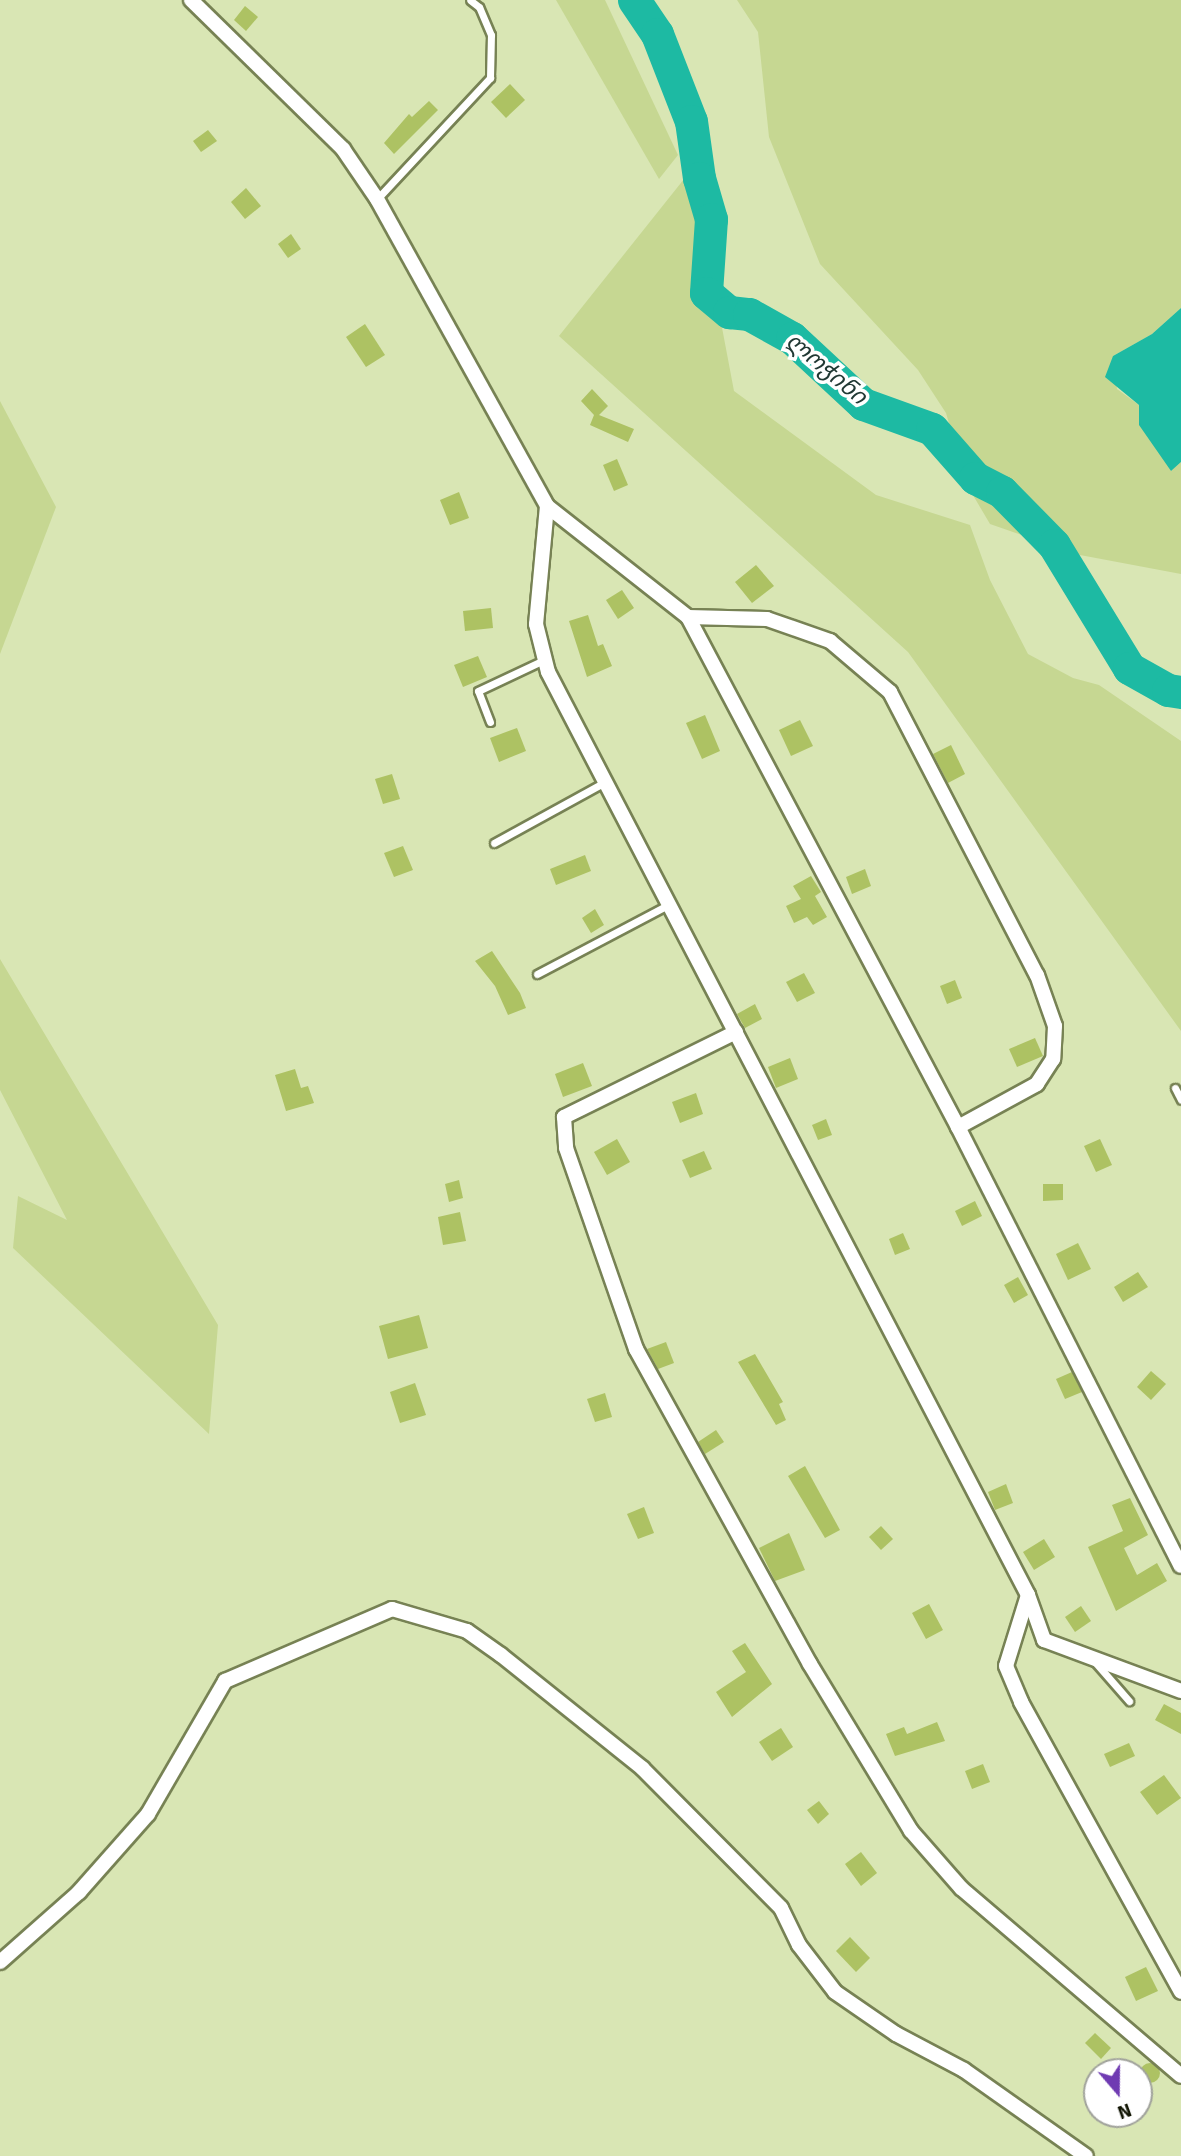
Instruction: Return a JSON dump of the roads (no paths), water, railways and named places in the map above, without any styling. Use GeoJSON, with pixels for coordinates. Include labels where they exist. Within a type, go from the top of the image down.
{"type":"FeatureCollection","features":[{"type":"Feature","properties":{"kind":"street"},"geometry":{"type":"LineString","coordinates":[[191,0],[343,149],[377,199],[547,506],[688,617],[958,1127],[1181,1566]]}},
{"type":"Feature","properties":{"kind":"street"},"geometry":{"type":"LineString","coordinates":[[547,506],[536,624],[545,659],[605,782],[1028,1595],[1044,1640],[1094,1661],[1181,1691]]}},
{"type":"Feature","properties":{"kind":"street"},"geometry":{"type":"LineString","coordinates":[[688,617],[767,619],[830,640],[890,692],[1037,975],[1055,1026],[1053,1059],[1037,1084],[958,1127]]}},
{"type":"Feature","properties":{"kind":"street"},"geometry":{"type":"LineString","coordinates":[[736,1032],[564,1116],[566,1148],[636,1349],[810,1664],[911,1831],[961,1888],[1181,2076]]}},
{"type":"Feature","properties":{"kind":"street"},"geometry":{"type":"LineString","coordinates":[[1028,1595],[1006,1666],[1021,1702],[1178,1973],[1181,1992]]}},
{"type":"Feature","properties":{"kind":"street"},"geometry":{"type":"LineString","coordinates":[[0,1962],[79,1892],[148,1814],[225,1681],[392,1609],[467,1631],[501,1655],[642,1768],[781,1908],[799,1945],[835,1992],[896,2034],[964,2070],[1086,2156]]}},
{"type":"Feature","properties":{"kind":"lane"},"geometry":{"type":"LineString","coordinates":[[377,199],[490,78],[491,35],[479,8],[470,0]]}},
{"type":"Feature","properties":{"kind":"lane"},"geometry":{"type":"LineString","coordinates":[[490,722],[478,691],[545,659]]}},
{"type":"Feature","properties":{"kind":"lane"},"geometry":{"type":"LineString","coordinates":[[494,843],[605,782]]}},
{"type":"Feature","properties":{"kind":"lane"},"geometry":{"type":"LineString","coordinates":[[537,974],[670,904]]}},
{"type":"Feature","properties":{"kind":"lane"},"geometry":{"type":"LineString","coordinates":[[1175,1088],[1181,1100]]}},
{"type":"Feature","properties":{"kind":"lane"},"geometry":{"type":"LineString","coordinates":[[1094,1661],[1129,1701]]}},
{"type":"Feature","properties":{"kind":"water"},"geometry":{"type":"Polygon","coordinates":[[[1181,308],[1181,462],[1171,471],[1139,425],[1139,405],[1105,377],[1113,356],[1152,334],[1181,308]]]}},
{"type":"Feature","properties":{"kind":"waterway","name":"ლოჭინი"},"geometry":{"type":"LineString","coordinates":[[634,0],[657,34],[691,121],[699,178],[711,219],[706,293],[729,312],[749,314],[792,338],[863,404],[932,429],[975,478],[1002,492],[1054,545],[1129,668],[1168,690],[1181,692]]}}]}
